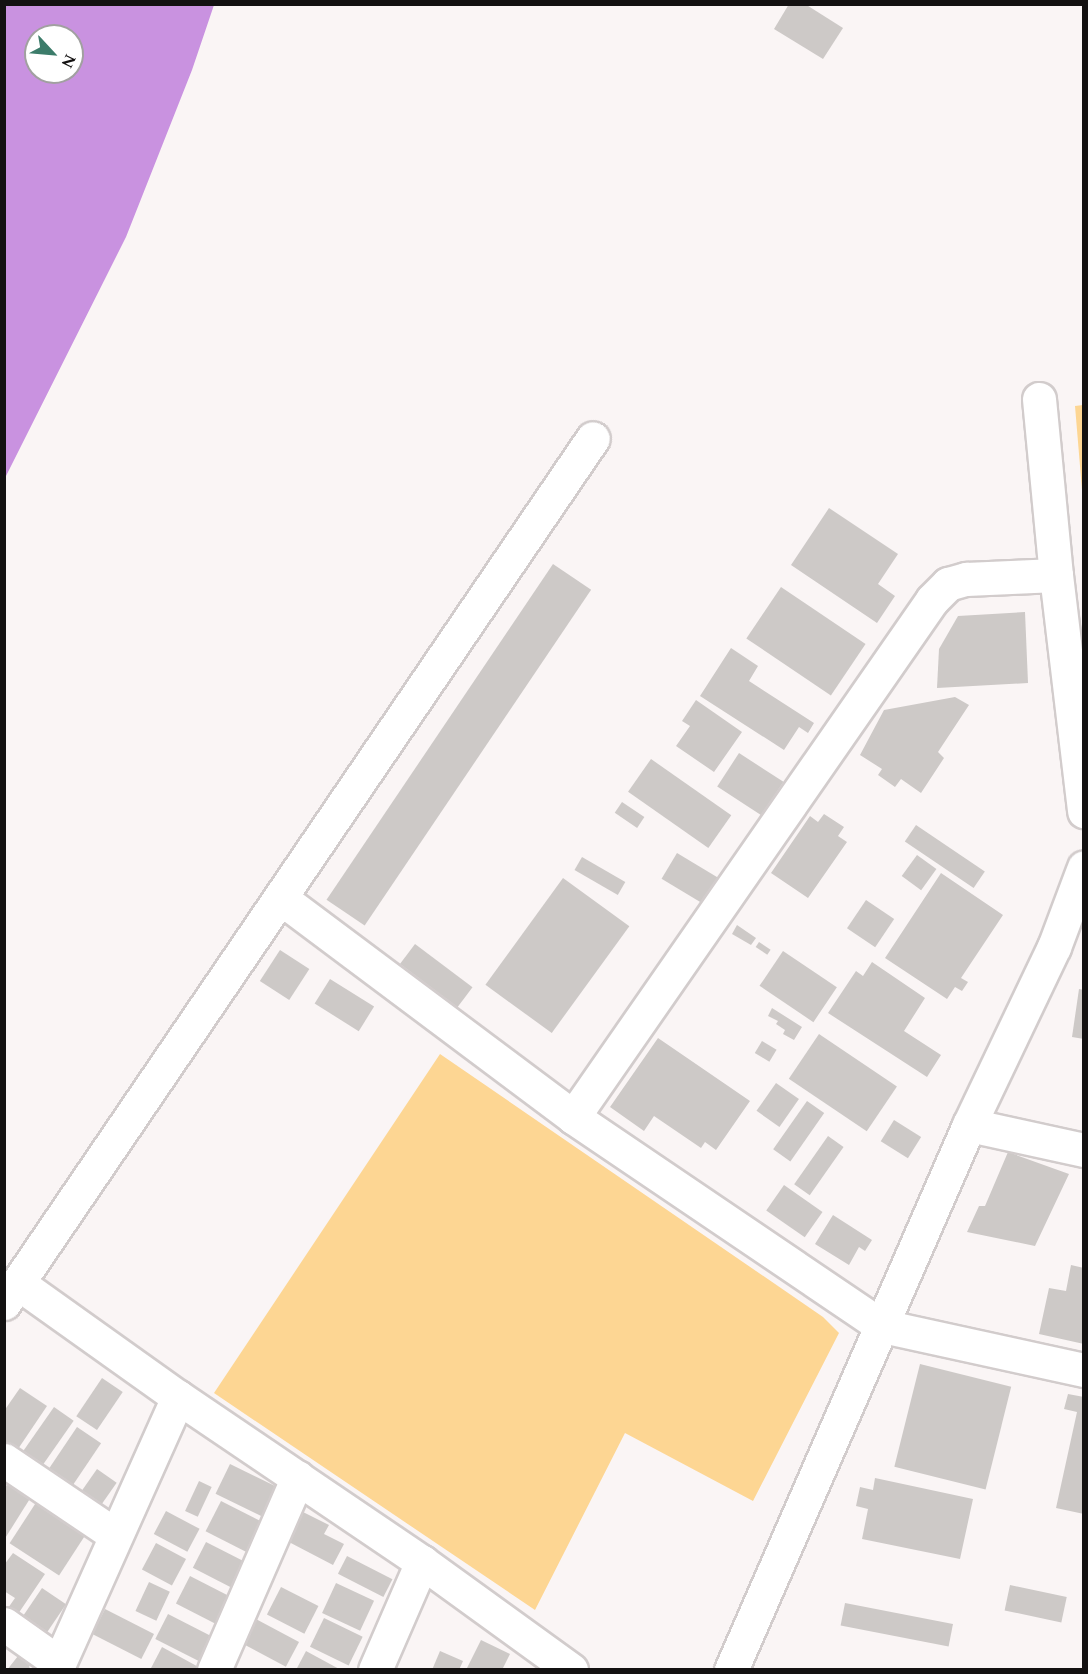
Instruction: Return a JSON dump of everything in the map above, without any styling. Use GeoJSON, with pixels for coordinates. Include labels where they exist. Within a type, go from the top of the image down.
{"type":"FeatureCollection","features":[{"type":"Feature","properties":{"kind":"street"},"geometry":{"type":"LineString","coordinates":[[1039,399],[1083,811]]}},
{"type":"Feature","properties":{"kind":"street"},"geometry":{"type":"LineString","coordinates":[[571,1670],[537,1659],[422,1562],[178,1397],[11,1293],[593,438]]}},
{"type":"Feature","properties":{"kind":"street"},"geometry":{"type":"LineString","coordinates":[[573,1117],[932,600],[948,584],[966,579],[1056,575]]}},
{"type":"Feature","properties":{"kind":"street"},"geometry":{"type":"LineString","coordinates":[[731,1670],[969,1125],[1054,947],[1083,867]]}},
{"type":"Feature","properties":{"kind":"street"},"geometry":{"type":"LineString","coordinates":[[282,898],[573,1117],[882,1326],[1083,1370]]}},
{"type":"Feature","properties":{"kind":"street"},"geometry":{"type":"LineString","coordinates":[[969,1125],[1083,1150]]}},
{"type":"Feature","properties":{"kind":"street"},"geometry":{"type":"LineString","coordinates":[[4,1624],[58,1666],[178,1397]]}},
{"type":"Feature","properties":{"kind":"street"},"geometry":{"type":"LineString","coordinates":[[4,1460],[115,1535]]}},
{"type":"Feature","properties":{"kind":"street"},"geometry":{"type":"LineString","coordinates":[[214,1670],[298,1477]]}},
{"type":"Feature","properties":{"kind":"street"},"geometry":{"type":"LineString","coordinates":[[375,1670],[422,1562]]}},
{"type":"Feature","properties":{"kind":"shaded area"},"geometry":{"type":"Polygon","coordinates":[[[5,4],[214,5],[192,70],[126,237],[5,478],[5,4]]]}},
{"type":"Feature","properties":{"kind":"shaded area"},"geometry":{"type":"Polygon","coordinates":[[[1084,405],[1083,502],[1075,406],[1084,405]]]}},
{"type":"Feature","properties":{"kind":"shaded area"},"geometry":{"type":"Polygon","coordinates":[[[440,1054],[823,1317],[839,1333],[753,1501],[625,1433],[535,1610],[214,1393],[440,1054]]]}},
{"type":"Feature","properties":{"kind":"building"},"geometry":{"type":"Polygon","coordinates":[[[789,4],[805,4],[843,28],[823,59],[774,29],[789,4]]]}},
{"type":"Feature","properties":{"kind":"building"},"geometry":{"type":"Polygon","coordinates":[[[829,508],[898,554],[878,584],[895,596],[877,623],[791,565],[829,508]]]}},
{"type":"Feature","properties":{"kind":"building"},"geometry":{"type":"Polygon","coordinates":[[[553,564],[591,590],[365,925],[327,900],[553,564]]]}},
{"type":"Feature","properties":{"kind":"building"},"geometry":{"type":"Polygon","coordinates":[[[781,587],[866,644],[831,695],[746,638],[781,587]]]}},
{"type":"Feature","properties":{"kind":"building"},"geometry":{"type":"Polygon","coordinates":[[[1025,612],[1028,683],[937,688],[939,649],[958,616],[1025,612]]]}},
{"type":"Feature","properties":{"kind":"building"},"geometry":{"type":"Polygon","coordinates":[[[731,648],[758,666],[749,681],[814,723],[808,733],[799,727],[784,750],[700,696],[731,648]]]}},
{"type":"Feature","properties":{"kind":"building"},"geometry":{"type":"Polygon","coordinates":[[[955,697],[969,705],[938,752],[944,758],[921,793],[901,779],[895,787],[878,775],[882,769],[860,755],[884,710],[955,697]]]}},
{"type":"Feature","properties":{"kind":"building"},"geometry":{"type":"Polygon","coordinates":[[[696,700],[742,732],[714,772],[676,746],[690,726],[682,721],[696,700]]]}},
{"type":"Feature","properties":{"kind":"building"},"geometry":{"type":"Polygon","coordinates":[[[739,753],[783,782],[762,815],[717,787],[739,753]]]}},
{"type":"Feature","properties":{"kind":"building"},"geometry":{"type":"Polygon","coordinates":[[[651,759],[731,815],[708,848],[628,792],[651,759]]]}},
{"type":"Feature","properties":{"kind":"building"},"geometry":{"type":"Polygon","coordinates":[[[622,802],[644,817],[637,828],[615,813],[622,802]]]}},
{"type":"Feature","properties":{"kind":"building"},"geometry":{"type":"Polygon","coordinates":[[[824,814],[844,827],[838,836],[847,842],[808,898],[771,873],[810,816],[818,822],[824,814]]]}},
{"type":"Feature","properties":{"kind":"building"},"geometry":{"type":"Polygon","coordinates":[[[916,825],[985,871],[974,888],[905,842],[916,825]]]}},
{"type":"Feature","properties":{"kind":"building"},"geometry":{"type":"Polygon","coordinates":[[[677,853],[718,878],[703,903],[662,879],[677,853]]]}},
{"type":"Feature","properties":{"kind":"building"},"geometry":{"type":"Polygon","coordinates":[[[917,855],[936,869],[921,890],[902,876],[917,855]]]}},
{"type":"Feature","properties":{"kind":"building"},"geometry":{"type":"Polygon","coordinates":[[[582,857],[625,882],[618,895],[574,870],[582,857]]]}},
{"type":"Feature","properties":{"kind":"building"},"geometry":{"type":"Polygon","coordinates":[[[941,873],[1003,915],[961,978],[968,982],[962,991],[955,987],[947,999],[885,958],[941,873]]]}},
{"type":"Feature","properties":{"kind":"building"},"geometry":{"type":"Polygon","coordinates":[[[563,878],[629,926],[552,1033],[485,985],[563,878]]]}},
{"type":"Feature","properties":{"kind":"building"},"geometry":{"type":"Polygon","coordinates":[[[866,900],[894,919],[875,947],[847,928],[866,900]]]}},
{"type":"Feature","properties":{"kind":"building"},"geometry":{"type":"Polygon","coordinates":[[[737,925],[756,938],[751,945],[732,934],[737,925]]]}},
{"type":"Feature","properties":{"kind":"building"},"geometry":{"type":"Polygon","coordinates":[[[759,942],[771,950],[767,955],[756,947],[759,942]]]}},
{"type":"Feature","properties":{"kind":"building"},"geometry":{"type":"Polygon","coordinates":[[[415,944],[473,987],[457,1007],[400,964],[415,944]]]}},
{"type":"Feature","properties":{"kind":"building"},"geometry":{"type":"Polygon","coordinates":[[[280,950],[309,969],[289,1000],[260,981],[280,950]]]}},
{"type":"Feature","properties":{"kind":"building"},"geometry":{"type":"Polygon","coordinates":[[[783,951],[837,987],[813,1022],[760,986],[783,951]]]}},
{"type":"Feature","properties":{"kind":"building"},"geometry":{"type":"Polygon","coordinates":[[[872,962],[925,998],[904,1031],[941,1055],[927,1077],[828,1013],[856,971],[863,976],[872,962]]]}},
{"type":"Feature","properties":{"kind":"building"},"geometry":{"type":"Polygon","coordinates":[[[330,979],[374,1007],[359,1031],[315,1004],[330,979]]]}},
{"type":"Feature","properties":{"kind":"building"},"geometry":{"type":"Polygon","coordinates":[[[1079,989],[1084,990],[1084,1039],[1072,1037],[1079,989]]]}},
{"type":"Feature","properties":{"kind":"building"},"geometry":{"type":"Polygon","coordinates":[[[772,1008],[802,1027],[794,1040],[783,1034],[785,1030],[776,1024],[778,1021],[768,1016],[772,1008]]]}},
{"type":"Feature","properties":{"kind":"building"},"geometry":{"type":"Polygon","coordinates":[[[819,1034],[897,1087],[867,1131],[789,1079],[819,1034]]]}},
{"type":"Feature","properties":{"kind":"building"},"geometry":{"type":"Polygon","coordinates":[[[658,1038],[750,1101],[716,1150],[705,1142],[701,1148],[654,1116],[644,1131],[610,1107],[658,1038]]]}},
{"type":"Feature","properties":{"kind":"building"},"geometry":{"type":"Polygon","coordinates":[[[762,1041],[777,1050],[769,1062],[755,1053],[762,1041]]]}},
{"type":"Feature","properties":{"kind":"building"},"geometry":{"type":"Polygon","coordinates":[[[776,1083],[799,1099],[779,1127],[756,1111],[776,1083]]]}},
{"type":"Feature","properties":{"kind":"building"},"geometry":{"type":"Polygon","coordinates":[[[807,1101],[824,1113],[790,1161],[773,1149],[807,1101]]]}},
{"type":"Feature","properties":{"kind":"building"},"geometry":{"type":"Polygon","coordinates":[[[894,1120],[921,1137],[908,1158],[881,1141],[894,1120]]]}},
{"type":"Feature","properties":{"kind":"building"},"geometry":{"type":"Polygon","coordinates":[[[828,1136],[844,1147],[810,1195],[794,1184],[828,1136]]]}},
{"type":"Feature","properties":{"kind":"building"},"geometry":{"type":"Polygon","coordinates":[[[1008,1152],[1069,1174],[1035,1246],[967,1232],[979,1206],[985,1206],[1008,1152]]]}},
{"type":"Feature","properties":{"kind":"building"},"geometry":{"type":"Polygon","coordinates":[[[784,1185],[823,1212],[805,1237],[766,1210],[784,1185]]]}},
{"type":"Feature","properties":{"kind":"building"},"geometry":{"type":"Polygon","coordinates":[[[833,1215],[872,1240],[865,1251],[859,1247],[849,1265],[815,1244],[833,1215]]]}},
{"type":"Feature","properties":{"kind":"building"},"geometry":{"type":"Polygon","coordinates":[[[1071,1265],[1084,1268],[1084,1344],[1039,1334],[1049,1288],[1066,1291],[1071,1265]]]}},
{"type":"Feature","properties":{"kind":"building"},"geometry":{"type":"Polygon","coordinates":[[[920,1364],[1011,1387],[986,1490],[894,1467],[920,1364]]]}},
{"type":"Feature","properties":{"kind":"building"},"geometry":{"type":"Polygon","coordinates":[[[102,1378],[123,1392],[97,1430],[76,1416],[102,1378]]]}},
{"type":"Feature","properties":{"kind":"building"},"geometry":{"type":"Polygon","coordinates":[[[20,1388],[47,1406],[16,1452],[4,1445],[4,1411],[20,1388]]]}},
{"type":"Feature","properties":{"kind":"building"},"geometry":{"type":"Polygon","coordinates":[[[1068,1394],[1084,1397],[1084,1514],[1056,1508],[1077,1412],[1064,1409],[1068,1394]]]}},
{"type":"Feature","properties":{"kind":"building"},"geometry":{"type":"Polygon","coordinates":[[[54,1407],[74,1421],[39,1470],[20,1456],[54,1407]]]}},
{"type":"Feature","properties":{"kind":"building"},"geometry":{"type":"Polygon","coordinates":[[[77,1427],[101,1443],[70,1490],[46,1473],[77,1427]]]}},
{"type":"Feature","properties":{"kind":"building"},"geometry":{"type":"Polygon","coordinates":[[[230,1464],[281,1489],[267,1519],[216,1494],[230,1464]]]}},
{"type":"Feature","properties":{"kind":"building"},"geometry":{"type":"Polygon","coordinates":[[[97,1469],[117,1483],[98,1509],[79,1495],[97,1469]]]}},
{"type":"Feature","properties":{"kind":"building"},"geometry":{"type":"Polygon","coordinates":[[[875,1478],[973,1499],[960,1559],[862,1539],[868,1509],[856,1506],[860,1487],[873,1490],[875,1478]]]}},
{"type":"Feature","properties":{"kind":"building"},"geometry":{"type":"Polygon","coordinates":[[[199,1481],[212,1487],[198,1517],[185,1511],[199,1481]]]}},
{"type":"Feature","properties":{"kind":"building"},"geometry":{"type":"Polygon","coordinates":[[[8,1483],[31,1497],[4,1540],[4,1489],[8,1483]]]}},
{"type":"Feature","properties":{"kind":"building"},"geometry":{"type":"Polygon","coordinates":[[[39,1498],[88,1530],[59,1575],[10,1543],[39,1498]]]}},
{"type":"Feature","properties":{"kind":"building"},"geometry":{"type":"Polygon","coordinates":[[[221,1501],[264,1523],[248,1553],[206,1531],[221,1501]]]}},
{"type":"Feature","properties":{"kind":"building"},"geometry":{"type":"Polygon","coordinates":[[[166,1511],[200,1529],[187,1552],[154,1534],[166,1511]]]}},
{"type":"Feature","properties":{"kind":"building"},"geometry":{"type":"Polygon","coordinates":[[[301,1511],[329,1525],[324,1534],[344,1544],[333,1565],[287,1541],[301,1511]]]}},
{"type":"Feature","properties":{"kind":"building"},"geometry":{"type":"Polygon","coordinates":[[[206,1542],[249,1564],[236,1590],[193,1568],[206,1542]]]}},
{"type":"Feature","properties":{"kind":"building"},"geometry":{"type":"Polygon","coordinates":[[[156,1543],[186,1559],[172,1585],[142,1569],[156,1543]]]}},
{"type":"Feature","properties":{"kind":"building"},"geometry":{"type":"Polygon","coordinates":[[[13,1553],[45,1574],[16,1617],[6,1611],[15,1598],[4,1591],[4,1565],[13,1553]]]}},
{"type":"Feature","properties":{"kind":"building"},"geometry":{"type":"Polygon","coordinates":[[[347,1556],[392,1579],[383,1597],[338,1574],[347,1556]]]}},
{"type":"Feature","properties":{"kind":"building"},"geometry":{"type":"Polygon","coordinates":[[[190,1576],[231,1597],[217,1625],[176,1604],[190,1576]]]}},
{"type":"Feature","properties":{"kind":"building"},"geometry":{"type":"Polygon","coordinates":[[[149,1582],[170,1592],[156,1621],[135,1611],[149,1582]]]}},
{"type":"Feature","properties":{"kind":"building"},"geometry":{"type":"Polygon","coordinates":[[[336,1583],[374,1601],[360,1631],[322,1613],[336,1583]]]}},
{"type":"Feature","properties":{"kind":"building"},"geometry":{"type":"Polygon","coordinates":[[[1010,1585],[1067,1597],[1061,1622],[1005,1610],[1010,1585]]]}},
{"type":"Feature","properties":{"kind":"building"},"geometry":{"type":"Polygon","coordinates":[[[281,1587],[318,1606],[304,1634],[267,1615],[281,1587]]]}},
{"type":"Feature","properties":{"kind":"building"},"geometry":{"type":"Polygon","coordinates":[[[42,1588],[66,1604],[46,1634],[22,1618],[42,1588]]]}},
{"type":"Feature","properties":{"kind":"building"},"geometry":{"type":"Polygon","coordinates":[[[845,1603],[953,1624],[949,1647],[841,1626],[845,1603]]]}},
{"type":"Feature","properties":{"kind":"building"},"geometry":{"type":"Polygon","coordinates":[[[105,1609],[154,1634],[141,1659],[92,1634],[105,1609]]]}},
{"type":"Feature","properties":{"kind":"building"},"geometry":{"type":"Polygon","coordinates":[[[168,1614],[219,1640],[206,1665],[155,1639],[168,1614]]]}},
{"type":"Feature","properties":{"kind":"building"},"geometry":{"type":"Polygon","coordinates":[[[254,1618],[299,1642],[286,1667],[241,1643],[254,1618]]]}},
{"type":"Feature","properties":{"kind":"building"},"geometry":{"type":"Polygon","coordinates":[[[324,1618],[363,1637],[349,1666],[310,1647],[324,1618]]]}},
{"type":"Feature","properties":{"kind":"building"},"geometry":{"type":"Polygon","coordinates":[[[481,1640],[510,1654],[502,1670],[467,1668],[481,1640]]]}},
{"type":"Feature","properties":{"kind":"building"},"geometry":{"type":"Polygon","coordinates":[[[162,1647],[204,1670],[150,1670],[162,1647]]]}},
{"type":"Feature","properties":{"kind":"building"},"geometry":{"type":"Polygon","coordinates":[[[306,1651],[341,1670],[296,1670],[306,1651]]]}},
{"type":"Feature","properties":{"kind":"building"},"geometry":{"type":"Polygon","coordinates":[[[440,1651],[463,1661],[459,1670],[432,1670],[440,1651]]]}},
{"type":"Feature","properties":{"kind":"building"},"geometry":{"type":"Polygon","coordinates":[[[18,1656],[32,1663],[29,1667],[32,1670],[7,1670],[18,1656]]]}}]}
